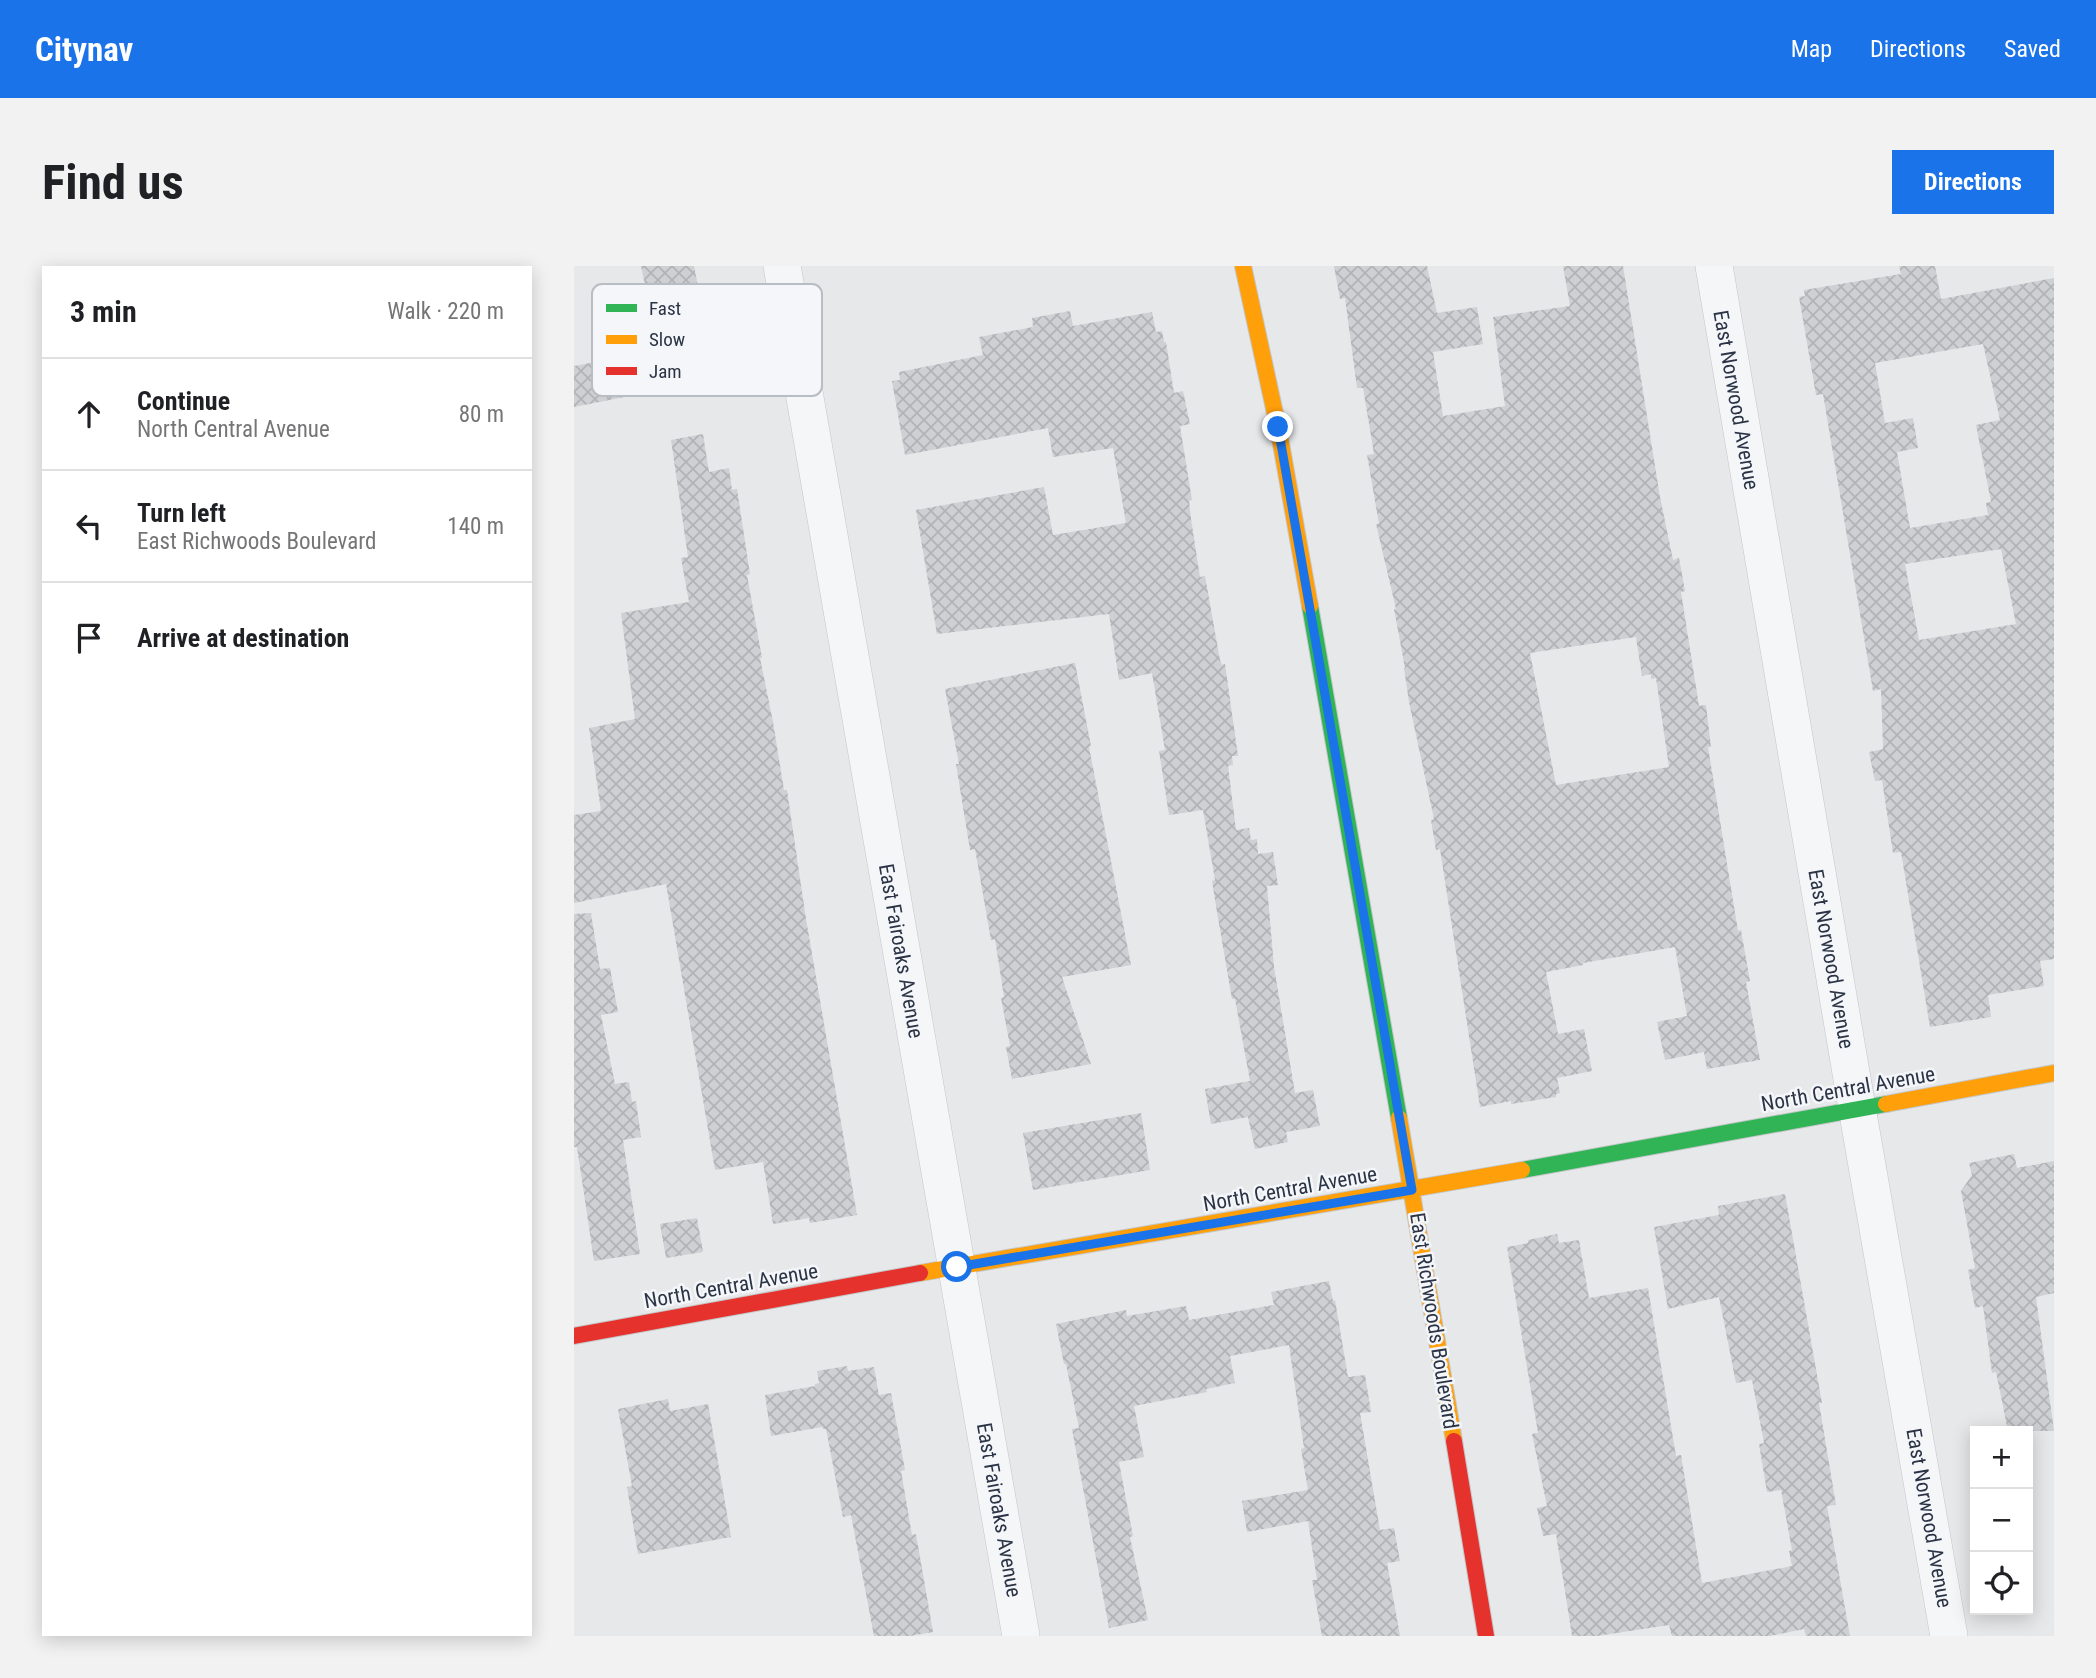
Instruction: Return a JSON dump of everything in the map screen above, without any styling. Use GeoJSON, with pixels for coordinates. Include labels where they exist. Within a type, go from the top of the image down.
{"type":"FeatureCollection","features":[{"type":"Feature","properties":{"kind":"street","name":"East Fairoaks Avenue"},"geometry":{"type":"LineString","coordinates":[[782,266],[785,284]]}},
{"type":"Feature","properties":{"kind":"street","name":"East Richwoods Boulevard"},"geometry":{"type":"LineString","coordinates":[[1243,266],[1278,427],[1412,1190],[1486,1636]]}},
{"type":"Feature","properties":{"kind":"street","name":"East Richwoods Boulevard"},"geometry":{"type":"LineString","coordinates":[[1257,266],[1278,427]]}},
{"type":"Feature","properties":{"kind":"street","name":"East Norwood Avenue"},"geometry":{"type":"LineString","coordinates":[[1714,271],[1950,1636]]}},
{"type":"Feature","properties":{"kind":"street","name":"East Fairoaks Avenue"},"geometry":{"type":"LineString","coordinates":[[805,396],[1021,1636]]}},
{"type":"Feature","properties":{"kind":"street","name":"North Central Avenue"},"geometry":{"type":"LineString","coordinates":[[574,1336],[957,1267],[1412,1190],[2054,1073]]}},
{"type":"Feature","properties":{"kind":"building"},"geometry":{"type":"Polygon","coordinates":[[[641,266],[694,266],[698,284],[645,284],[641,266]]]}},
{"type":"Feature","properties":{"kind":"building"},"geometry":{"type":"Polygon","coordinates":[[[1334,266],[1427,266],[1437,313],[1477,307],[1483,344],[1433,352],[1443,416],[1505,406],[1493,317],[1570,306],[1563,266],[1623,266],[1660,497],[1673,560],[1679,558],[1685,591],[1681,592],[1699,706],[1706,705],[1711,747],[1708,747],[1738,931],[1741,930],[1750,981],[1746,982],[1760,1060],[1707,1069],[1704,1052],[1665,1060],[1657,1022],[1687,1016],[1675,947],[1546,972],[1558,1034],[1584,1029],[1592,1071],[1557,1078],[1560,1093],[1556,1094],[1556,1097],[1480,1107],[1440,849],[1436,850],[1431,820],[1434,819],[1409,702],[1396,609],[1376,524],[1379,524],[1367,455],[1374,454],[1363,388],[1357,388],[1345,298],[1340,299],[1334,266]],[[1636,637],[1530,653],[1556,785],[1669,767],[1656,678],[1651,679],[1651,674],[1642,676],[1636,637]]]}},
{"type":"Feature","properties":{"kind":"building"},"geometry":{"type":"Polygon","coordinates":[[[1899,266],[1935,266],[1941,299],[2054,278],[2054,959],[2040,961],[2044,986],[1988,995],[1991,1017],[1930,1027],[1901,852],[1893,853],[1882,780],[1875,781],[1869,752],[1883,749],[1881,689],[1873,691],[1823,394],[1816,395],[1799,297],[1805,296],[1804,290],[1901,274],[1899,266]],[[1983,344],[1875,363],[1885,423],[1913,418],[1918,448],[1897,452],[1910,528],[1988,515],[1986,503],[1991,502],[1976,425],[2000,420],[1983,344]],[[2001,549],[1905,564],[1919,640],[2016,624],[2001,549]]]}},
{"type":"Feature","properties":{"kind":"building"},"geometry":{"type":"Polygon","coordinates":[[[1070,311],[1073,326],[1152,312],[1156,332],[1162,331],[1166,342],[1174,393],[1183,391],[1190,424],[1180,426],[1192,500],[1189,501],[1191,519],[1200,577],[1205,576],[1220,660],[1222,665],[1225,664],[1238,756],[1232,756],[1233,765],[1228,766],[1236,830],[1249,828],[1251,840],[1257,839],[1258,854],[1273,852],[1278,885],[1267,886],[1274,967],[1295,1093],[1313,1090],[1320,1126],[1286,1132],[1288,1142],[1255,1149],[1248,1117],[1211,1124],[1205,1089],[1250,1081],[1235,999],[1232,999],[1203,810],[1169,815],[1159,751],[1165,750],[1152,673],[1119,680],[1109,614],[937,634],[916,510],[1044,487],[1053,535],[1126,523],[1113,448],[1053,457],[1048,428],[905,455],[892,381],[900,380],[899,372],[983,355],[979,337],[1033,327],[1032,318],[1070,311]]]}},
{"type":"Feature","properties":{"kind":"building"},"geometry":{"type":"Polygon","coordinates":[[[592,363],[592,396],[630,396],[574,407],[574,366],[592,363]]]}},
{"type":"Feature","properties":{"kind":"building"},"geometry":{"type":"Polygon","coordinates":[[[703,434],[709,472],[729,468],[732,490],[737,489],[760,658],[784,790],[787,790],[806,919],[857,1215],[810,1223],[809,1218],[773,1224],[763,1162],[715,1170],[666,884],[574,903],[574,815],[601,811],[589,728],[635,719],[621,613],[689,602],[681,558],[688,557],[671,440],[703,434]]]}},
{"type":"Feature","properties":{"kind":"building"},"geometry":{"type":"Polygon","coordinates":[[[1075,663],[1131,965],[1062,977],[1091,1064],[1012,1079],[995,939],[991,940],[975,849],[970,850],[956,764],[959,764],[945,689],[1075,663]]]}},
{"type":"Feature","properties":{"kind":"building"},"geometry":{"type":"Polygon","coordinates":[[[591,913],[600,969],[610,968],[618,1012],[601,1015],[615,1084],[629,1082],[632,1102],[636,1101],[641,1137],[623,1140],[640,1254],[594,1261],[577,1147],[574,1147],[574,914],[591,913]]]}},
{"type":"Feature","properties":{"kind":"building"},"geometry":{"type":"Polygon","coordinates":[[[1141,1113],[1150,1170],[1033,1190],[1023,1133],[1141,1113]]]}},
{"type":"Feature","properties":{"kind":"building"},"geometry":{"type":"Polygon","coordinates":[[[2014,1154],[2017,1168],[2054,1161],[2054,1293],[2036,1297],[2054,1431],[2033,1431],[2033,1426],[2007,1426],[1996,1372],[1992,1373],[1983,1306],[1975,1308],[1968,1270],[1975,1268],[1961,1191],[1972,1175],[1969,1163],[2014,1154]]]}},
{"type":"Feature","properties":{"kind":"building"},"geometry":{"type":"Polygon","coordinates":[[[1785,1194],[1822,1403],[1819,1403],[1836,1505],[1827,1506],[1850,1636],[1806,1636],[1804,1629],[1770,1636],[1672,1636],[1669,1625],[1597,1636],[1572,1636],[1556,1534],[1543,1536],[1537,1508],[1547,1506],[1532,1434],[1538,1433],[1507,1247],[1557,1234],[1559,1243],[1579,1240],[1589,1298],[1648,1288],[1676,1456],[1681,1455],[1702,1583],[1792,1566],[1789,1551],[1792,1550],[1781,1490],[1767,1492],[1759,1444],[1764,1443],[1752,1380],[1736,1383],[1719,1297],[1668,1309],[1654,1227],[1719,1215],[1718,1206],[1785,1194]]]}},
{"type":"Feature","properties":{"kind":"building"},"geometry":{"type":"Polygon","coordinates":[[[697,1218],[703,1252],[666,1258],[660,1224],[697,1218]]]}},
{"type":"Feature","properties":{"kind":"building"},"geometry":{"type":"Polygon","coordinates":[[[1329,1281],[1333,1301],[1335,1300],[1348,1377],[1365,1375],[1371,1412],[1360,1413],[1380,1530],[1394,1528],[1400,1561],[1387,1563],[1400,1636],[1322,1636],[1312,1580],[1317,1580],[1308,1521],[1247,1532],[1242,1501],[1308,1490],[1289,1345],[1230,1356],[1235,1383],[1206,1389],[1207,1392],[1134,1406],[1144,1457],[1119,1462],[1133,1536],[1130,1537],[1148,1620],[1109,1628],[1072,1429],[1079,1428],[1056,1324],[1126,1310],[1127,1316],[1186,1306],[1189,1320],[1274,1305],[1271,1292],[1329,1281]]]}},
{"type":"Feature","properties":{"kind":"building"},"geometry":{"type":"Polygon","coordinates":[[[847,1366],[848,1371],[874,1367],[879,1395],[891,1393],[905,1470],[901,1471],[912,1535],[916,1534],[933,1632],[910,1636],[874,1636],[851,1515],[843,1517],[826,1429],[822,1427],[771,1436],[765,1395],[815,1386],[819,1383],[817,1371],[847,1366]]]}},
{"type":"Feature","properties":{"kind":"building"},"geometry":{"type":"Polygon","coordinates":[[[668,1399],[670,1411],[708,1404],[731,1537],[638,1554],[627,1487],[632,1486],[618,1409],[668,1399]]]}},
{"type":"Feature","properties":{"kind":"traffic: fast"},"geometry":{"type":"LineString","coordinates":[[1310,606],[1399,1118]]}},
{"type":"Feature","properties":{"kind":"traffic: fast"},"geometry":{"type":"LineString","coordinates":[[1522,1170],[1886,1104]]}},
{"type":"Feature","properties":{"kind":"traffic: slow"},"geometry":{"type":"LineString","coordinates":[[1243,266],[1278,427],[1310,606]]}},
{"type":"Feature","properties":{"kind":"traffic: slow"},"geometry":{"type":"LineString","coordinates":[[1886,1104],[2054,1073]]}},
{"type":"Feature","properties":{"kind":"traffic: slow"},"geometry":{"type":"LineString","coordinates":[[1399,1118],[1454,1441]]}},
{"type":"Feature","properties":{"kind":"traffic: slow"},"geometry":{"type":"LineString","coordinates":[[920,1273],[1522,1170]]}},
{"type":"Feature","properties":{"kind":"traffic: jam"},"geometry":{"type":"LineString","coordinates":[[574,1336],[920,1273]]}},
{"type":"Feature","properties":{"kind":"traffic: jam"},"geometry":{"type":"LineString","coordinates":[[1454,1441],[1486,1636]]}},
{"type":"Feature","properties":{"kind":"route"},"geometry":{"type":"LineString","coordinates":[[957,1267],[1412,1190],[1278,427]]}}]}
